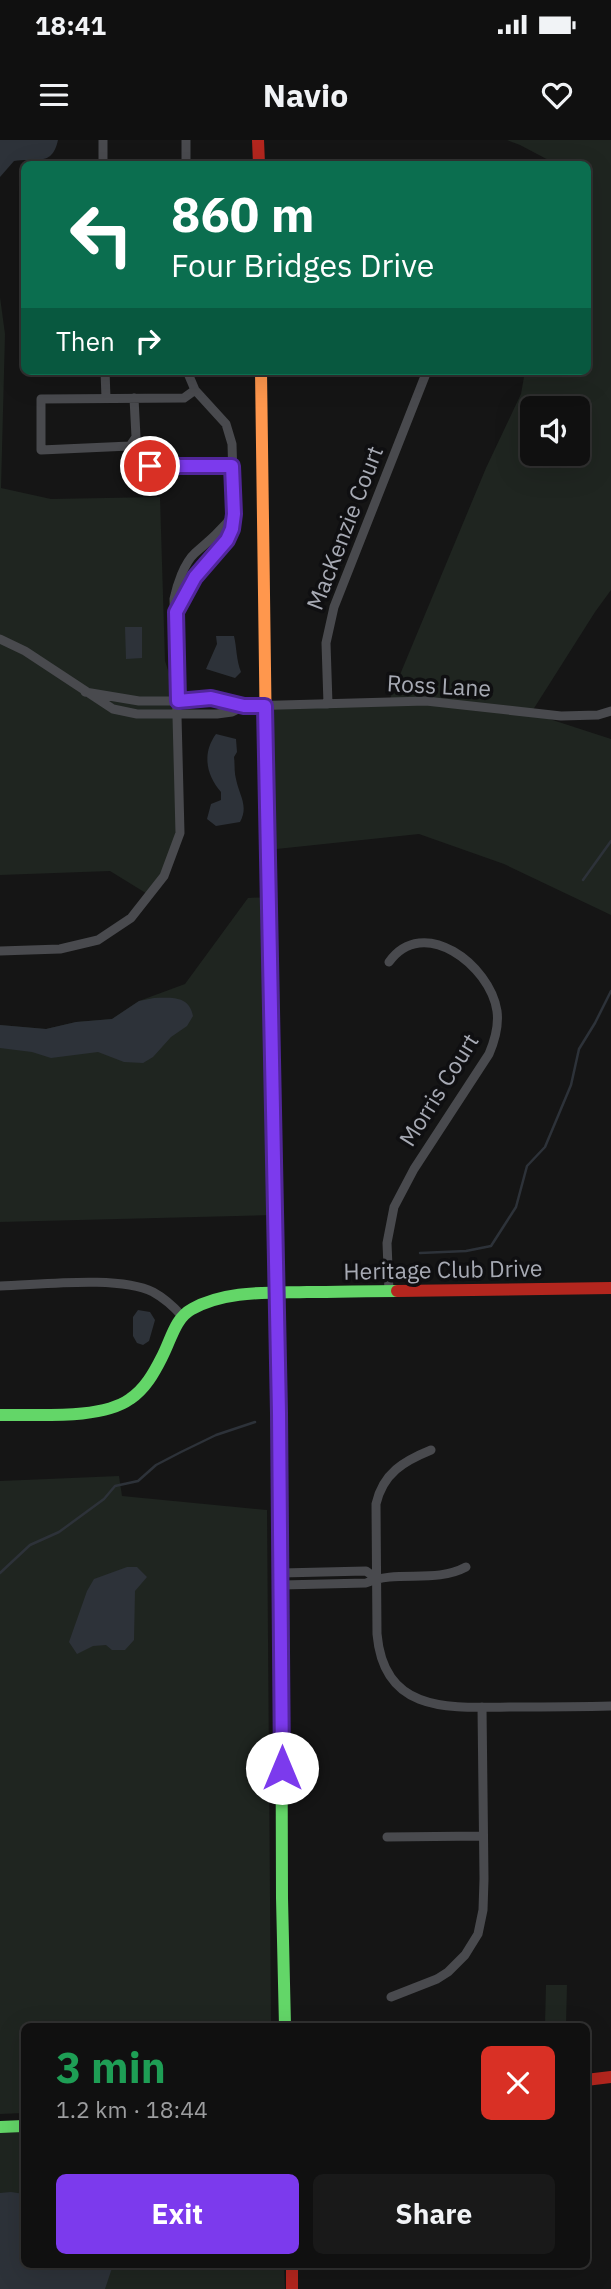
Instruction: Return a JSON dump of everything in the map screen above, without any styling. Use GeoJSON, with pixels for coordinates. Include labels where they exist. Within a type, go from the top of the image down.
{"type":"FeatureCollection","features":[{"type":"Feature","properties":{"kind":"main road"},"geometry":{"type":"LineString","coordinates":[[258,140],[259,161]]}},
{"type":"Feature","properties":{"kind":"main road"},"geometry":{"type":"LineString","coordinates":[[261,375],[282,1579],[282,1898],[285,2023]]}},
{"type":"Feature","properties":{"kind":"main road","name":"Heritage Club Drive"},"geometry":{"type":"LineString","coordinates":[[182,1316],[206,1303],[230,1295],[611,1288]]}},
{"type":"Feature","properties":{"kind":"main road"},"geometry":{"type":"LineString","coordinates":[[0,1415],[92,1411],[110,1409],[126,1403],[141,1390],[152,1374],[182,1316]]}},
{"type":"Feature","properties":{"kind":"main road"},"geometry":{"type":"LineString","coordinates":[[590,2080],[611,2077]]}},
{"type":"Feature","properties":{"kind":"main road"},"geometry":{"type":"LineString","coordinates":[[0,2127],[21,2126]]}},
{"type":"Feature","properties":{"kind":"main road"},"geometry":{"type":"LineString","coordinates":[[292,2268],[292,2289]]}},
{"type":"Feature","properties":{"kind":"street"},"geometry":{"type":"LineString","coordinates":[[103,140],[103,161]]}},
{"type":"Feature","properties":{"kind":"street"},"geometry":{"type":"LineString","coordinates":[[186,140],[186,161]]}},
{"type":"Feature","properties":{"kind":"street"},"geometry":{"type":"LineString","coordinates":[[105,375],[106,398]]}},
{"type":"Feature","properties":{"kind":"street"},"geometry":{"type":"LineString","coordinates":[[176,612],[195,577],[227,540],[234,514],[232,444],[226,424],[195,390],[189,375]]}},
{"type":"Feature","properties":{"kind":"street","name":"MacKenzie Court"},"geometry":{"type":"LineString","coordinates":[[328,704],[326,643],[334,607],[425,375]]}},
{"type":"Feature","properties":{"kind":"street"},"geometry":{"type":"LineString","coordinates":[[134,398],[136,436],[130,446],[41,450],[41,399],[106,398],[134,398],[184,398],[195,390]]}},
{"type":"Feature","properties":{"kind":"street"},"geometry":{"type":"LineString","coordinates":[[150,466],[232,466]]}},
{"type":"Feature","properties":{"kind":"street"},"geometry":{"type":"LineString","coordinates":[[0,951],[60,949],[98,940],[131,918],[163,876],[180,833],[174,598],[178,583],[193,554],[216,537],[234,514]]}},
{"type":"Feature","properties":{"kind":"street"},"geometry":{"type":"LineString","coordinates":[[0,639],[25,651],[113,709],[137,714],[178,715],[232,712],[244,706]]}},
{"type":"Feature","properties":{"kind":"street"},"geometry":{"type":"LineString","coordinates":[[85,692],[139,701],[211,698],[244,706]]}},
{"type":"Feature","properties":{"kind":"street","name":"Ross Lane"},"geometry":{"type":"LineString","coordinates":[[244,706],[426,701],[561,716],[598,715],[611,711]]}},
{"type":"Feature","properties":{"kind":"street","name":"Morris Court"},"geometry":{"type":"LineString","coordinates":[[389,962],[396,951],[413,944],[438,946],[456,952],[476,967],[484,977],[494,999],[498,1018],[489,1054],[414,1169],[394,1207],[387,1243],[389,1291]]}},
{"type":"Feature","properties":{"kind":"street"},"geometry":{"type":"LineString","coordinates":[[0,1286],[103,1283],[128,1285],[152,1292],[172,1305],[182,1316]]}},
{"type":"Feature","properties":{"kind":"street"},"geometry":{"type":"LineString","coordinates":[[431,1450],[398,1466],[382,1486],[375,1517],[378,1647],[384,1665],[394,1681],[414,1697],[444,1707],[611,1706]]}},
{"type":"Feature","properties":{"kind":"street"},"geometry":{"type":"LineString","coordinates":[[282,1579],[366,1583],[376,1578],[450,1575],[466,1567]]}},
{"type":"Feature","properties":{"kind":"street"},"geometry":{"type":"LineString","coordinates":[[391,1997],[429,1982],[457,1965],[478,1934],[483,1910],[482,1707]]}},
{"type":"Feature","properties":{"kind":"street"},"geometry":{"type":"LineString","coordinates":[[387,1837],[484,1836]]}},
{"type":"Feature","properties":{"kind":"shaded area"},"geometry":{"type":"Polygon","coordinates":[[[0,140],[58,140],[52,155],[42,160],[14,161],[0,177],[0,140]]]}},
{"type":"Feature","properties":{"kind":"shaded area"},"geometry":{"type":"Polygon","coordinates":[[[507,140],[611,140],[611,590],[531,713],[611,739],[611,915],[504,864],[419,834],[267,850],[265,706],[389,701],[486,468],[520,396],[520,466],[590,466],[590,396],[520,396],[524,375],[591,375],[591,161],[550,161],[507,140]]]}},
{"type":"Feature","properties":{"kind":"shaded area"},"geometry":{"type":"Polygon","coordinates":[[[0,297],[5,334],[1,488],[51,499],[160,497],[165,661],[178,701],[180,833],[169,864],[149,895],[110,871],[0,875],[0,297]]]}},
{"type":"Feature","properties":{"kind":"shaded area"},"geometry":{"type":"Polygon","coordinates":[[[125,627],[142,627],[142,658],[126,659],[125,627]]]}},
{"type":"Feature","properties":{"kind":"shaded area"},"geometry":{"type":"Polygon","coordinates":[[[216,636],[234,636],[241,672],[235,678],[206,669],[217,644],[216,636]]]}},
{"type":"Feature","properties":{"kind":"shaded area"},"geometry":{"type":"Polygon","coordinates":[[[216,734],[236,739],[235,774],[244,811],[240,822],[216,826],[207,819],[211,804],[221,800],[221,792],[209,771],[207,756],[216,734]]]}},
{"type":"Feature","properties":{"kind":"shaded area"},"geometry":{"type":"Polygon","coordinates":[[[269,897],[274,1215],[0,1222],[0,1025],[46,1029],[76,1022],[112,1019],[139,1001],[185,984],[248,898],[269,897]]]}},
{"type":"Feature","properties":{"kind":"shaded area"},"geometry":{"type":"Polygon","coordinates":[[[154,998],[183,1001],[188,1004],[193,1016],[187,1026],[143,1063],[124,1062],[98,1052],[51,1058],[32,1052],[0,1048],[0,1025],[46,1029],[76,1022],[112,1019],[139,1001],[154,998]]]}},
{"type":"Feature","properties":{"kind":"shaded area"},"geometry":{"type":"Polygon","coordinates":[[[138,1310],[150,1312],[155,1320],[149,1341],[143,1345],[137,1343],[133,1336],[133,1317],[138,1310]]]}},
{"type":"Feature","properties":{"kind":"shaded area"},"geometry":{"type":"Polygon","coordinates":[[[119,1476],[122,1496],[267,1510],[271,2023],[21,2023],[21,2113],[0,2114],[0,1481],[119,1476]]]}},
{"type":"Feature","properties":{"kind":"shaded area"},"geometry":{"type":"Polygon","coordinates":[[[127,1567],[137,1567],[147,1577],[135,1591],[134,1640],[125,1650],[112,1650],[106,1645],[93,1646],[77,1654],[69,1642],[87,1591],[94,1579],[127,1567]]]}},
{"type":"Feature","properties":{"kind":"shaded area"},"geometry":{"type":"Polygon","coordinates":[[[546,1985],[567,1985],[566,2023],[545,2023],[546,1985]]]}},
{"type":"Feature","properties":{"kind":"shaded area"},"geometry":{"type":"Polygon","coordinates":[[[21,2132],[21,2268],[284,2268],[285,2289],[0,2289],[0,2133],[21,2132]]]}},
{"type":"Feature","properties":{"kind":"shaded area"},"geometry":{"type":"Polygon","coordinates":[[[0,2193],[21,2194],[21,2268],[112,2268],[105,2289],[0,2289],[0,2193]]]}},
{"type":"Feature","properties":{"kind":"waterway"},"geometry":{"type":"LineString","coordinates":[[583,880],[611,841]]}},
{"type":"Feature","properties":{"kind":"waterway"},"geometry":{"type":"LineString","coordinates":[[420,1253],[466,1251],[491,1246],[516,1207],[527,1166],[545,1147],[571,1085],[579,1049],[611,991]]}},
{"type":"Feature","properties":{"kind":"waterway"},"geometry":{"type":"LineString","coordinates":[[0,1573],[30,1545],[59,1532],[104,1499],[115,1486],[138,1481],[156,1465],[181,1452],[216,1435],[255,1422]]}},
{"type":"Feature","properties":{"kind":"traffic: fast"},"geometry":{"type":"LineString","coordinates":[[268,892],[275,1280]]}},
{"type":"Feature","properties":{"kind":"traffic: fast"},"geometry":{"type":"LineString","coordinates":[[0,1415],[86,1413],[118,1406],[135,1395],[149,1380],[181,1318],[192,1309],[219,1298],[263,1293],[397,1291]]}},
{"type":"Feature","properties":{"kind":"traffic: fast"},"geometry":{"type":"LineString","coordinates":[[281,1551],[285,2023]]}},
{"type":"Feature","properties":{"kind":"traffic: fast"},"geometry":{"type":"LineString","coordinates":[[0,2127],[21,2126]]}},
{"type":"Feature","properties":{"kind":"traffic: slow"},"geometry":{"type":"LineString","coordinates":[[261,375],[268,892]]}},
{"type":"Feature","properties":{"kind":"traffic: slow"},"geometry":{"type":"LineString","coordinates":[[275,1280],[281,1551]]}},
{"type":"Feature","properties":{"kind":"traffic: jam"},"geometry":{"type":"LineString","coordinates":[[258,140],[259,161]]}},
{"type":"Feature","properties":{"kind":"traffic: jam"},"geometry":{"type":"LineString","coordinates":[[397,1291],[611,1288]]}},
{"type":"Feature","properties":{"kind":"traffic: jam"},"geometry":{"type":"LineString","coordinates":[[590,2080],[611,2077]]}},
{"type":"Feature","properties":{"kind":"traffic: jam"},"geometry":{"type":"LineString","coordinates":[[292,2268],[292,2289]]}},
{"type":"Feature","properties":{"kind":"route"},"geometry":{"type":"LineString","coordinates":[[150,466],[232,466],[232,529],[227,540],[195,577],[176,612],[178,701],[211,698],[244,706],[265,706],[282,1585],[282,1768]]}}]}
